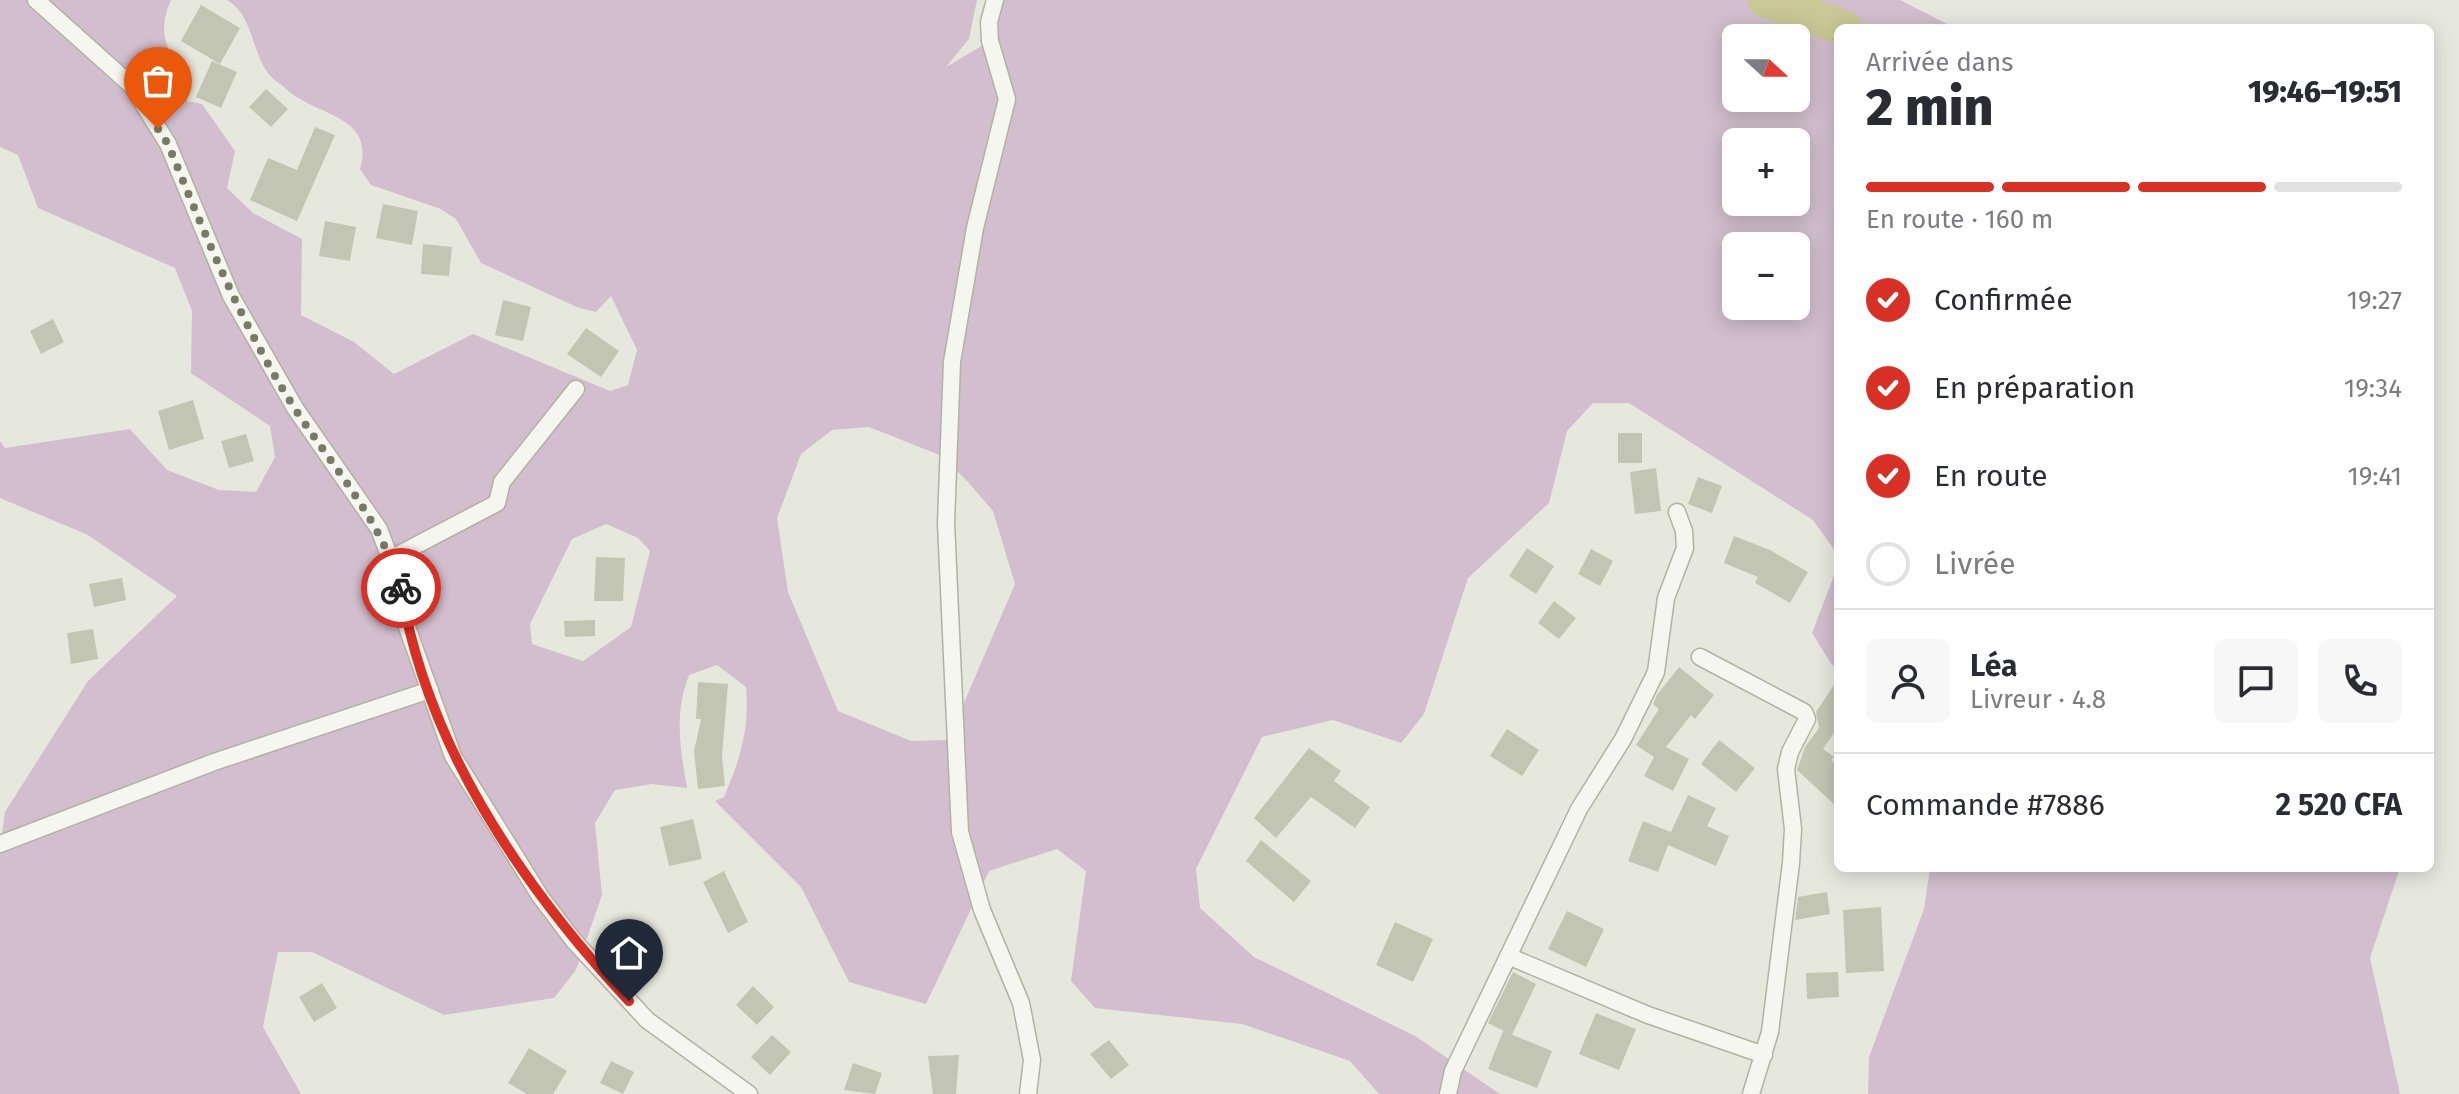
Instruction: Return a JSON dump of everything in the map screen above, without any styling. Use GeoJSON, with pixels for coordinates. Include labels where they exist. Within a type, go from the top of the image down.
{"type":"FeatureCollection","features":[{"type":"Feature","properties":{"kind":"street"},"geometry":{"type":"LineString","coordinates":[[36,0],[132,86],[168,144],[231,296],[295,408],[379,529],[392,558],[407,627],[453,756],[540,896],[574,941],[647,1020],[749,1094]]}},
{"type":"Feature","properties":{"kind":"street"},"geometry":{"type":"LineString","coordinates":[[995,0],[989,22],[990,41],[1007,99],[975,228],[952,362],[946,523],[960,832],[982,910],[1021,1003],[1032,1060],[1028,1094]]}},
{"type":"Feature","properties":{"kind":"street"},"geometry":{"type":"LineString","coordinates":[[392,558],[497,503],[502,482],[576,389]]}},
{"type":"Feature","properties":{"kind":"street"},"geometry":{"type":"LineString","coordinates":[[1448,1094],[1453,1071],[1579,809],[1623,739],[1656,672],[1668,588],[1685,548],[1684,531],[1677,512]]}},
{"type":"Feature","properties":{"kind":"street"},"geometry":{"type":"LineString","coordinates":[[1700,657],[1804,712],[1807,719],[1790,752],[1786,769],[1793,829],[1791,863],[1770,1032],[1751,1094]]}},
{"type":"Feature","properties":{"kind":"street"},"geometry":{"type":"LineString","coordinates":[[0,844],[214,762],[430,690]]}},
{"type":"Feature","properties":{"kind":"street"},"geometry":{"type":"LineString","coordinates":[[1508,956],[1648,1015],[1764,1055]]}},
{"type":"Feature","properties":{"kind":"shaded area"},"geometry":{"type":"Polygon","coordinates":[[[0,0],[171,0],[164,30],[185,87],[187,101],[202,104],[235,151],[227,188],[253,213],[302,239],[301,315],[354,342],[394,374],[473,334],[610,391],[628,385],[637,350],[611,296],[596,312],[579,308],[481,263],[456,219],[441,209],[371,185],[360,169],[363,151],[360,138],[352,127],[299,98],[268,73],[242,14],[227,0],[977,0],[969,39],[946,67],[990,41],[1001,0],[1900,0],[1947,24],[1834,24],[1834,549],[1813,520],[1629,403],[1593,403],[1567,431],[1549,503],[1468,578],[1424,714],[1401,743],[1333,720],[1262,737],[1196,869],[1200,908],[1254,957],[1415,1036],[1500,1094],[1379,1094],[1350,1061],[1242,1024],[1095,1008],[1071,981],[1086,871],[1057,849],[989,871],[926,1004],[849,982],[801,887],[715,801],[724,797],[735,770],[745,730],[747,702],[746,687],[717,665],[689,675],[684,689],[680,731],[687,788],[652,784],[615,790],[595,823],[602,895],[576,970],[554,998],[444,1015],[312,952],[278,952],[263,1027],[301,1094],[0,1094],[0,848],[5,812],[88,681],[177,596],[88,535],[0,498],[0,441],[5,448],[130,429],[167,470],[219,490],[256,492],[275,457],[270,426],[191,373],[192,311],[175,268],[38,208],[18,155],[0,147],[0,0]],[[869,427],[832,430],[801,454],[777,518],[788,592],[838,711],[911,741],[948,740],[1015,584],[993,511],[968,482],[942,456],[869,427]],[[606,524],[572,539],[530,624],[532,644],[583,661],[631,627],[650,551],[638,538],[606,524]]]}},
{"type":"Feature","properties":{"kind":"shaded area"},"geometry":{"type":"Polygon","coordinates":[[[1834,575],[1834,666],[1812,633],[1834,575]]]}},
{"type":"Feature","properties":{"kind":"shaded area"},"geometry":{"type":"Polygon","coordinates":[[[1929,872],[2399,872],[2370,958],[2400,1094],[1868,1094],[1869,1057],[1924,909],[1929,872]]]}},
{"type":"Feature","properties":{"kind":"building"},"geometry":{"type":"Polygon","coordinates":[[[201,5],[240,28],[220,64],[181,41],[201,5]]]}},
{"type":"Feature","properties":{"kind":"building"},"geometry":{"type":"Polygon","coordinates":[[[212,61],[237,72],[221,108],[196,97],[212,61]]]}},
{"type":"Feature","properties":{"kind":"building"},"geometry":{"type":"Polygon","coordinates":[[[266,89],[288,109],[271,127],[249,107],[266,89]]]}},
{"type":"Feature","properties":{"kind":"building"},"geometry":{"type":"Polygon","coordinates":[[[315,127],[335,135],[297,221],[250,200],[268,158],[297,170],[315,127]]]}},
{"type":"Feature","properties":{"kind":"building"},"geometry":{"type":"Polygon","coordinates":[[[383,204],[418,211],[412,245],[376,238],[383,204]]]}},
{"type":"Feature","properties":{"kind":"building"},"geometry":{"type":"Polygon","coordinates":[[[325,221],[356,227],[350,261],[319,256],[325,221]]]}},
{"type":"Feature","properties":{"kind":"building"},"geometry":{"type":"Polygon","coordinates":[[[423,244],[452,247],[449,276],[421,274],[423,244]]]}},
{"type":"Feature","properties":{"kind":"building"},"geometry":{"type":"Polygon","coordinates":[[[503,300],[531,307],[523,341],[495,335],[503,300]]]}},
{"type":"Feature","properties":{"kind":"building"},"geometry":{"type":"Polygon","coordinates":[[[53,319],[64,342],[41,354],[30,331],[53,319]]]}},
{"type":"Feature","properties":{"kind":"building"},"geometry":{"type":"Polygon","coordinates":[[[586,328],[619,351],[601,377],[567,354],[586,328]]]}},
{"type":"Feature","properties":{"kind":"building"},"geometry":{"type":"Polygon","coordinates":[[[193,400],[204,439],[169,450],[158,411],[193,400]]]}},
{"type":"Feature","properties":{"kind":"building"},"geometry":{"type":"Polygon","coordinates":[[[1618,433],[1642,433],[1642,463],[1618,463],[1618,433]]]}},
{"type":"Feature","properties":{"kind":"building"},"geometry":{"type":"Polygon","coordinates":[[[246,434],[254,461],[229,468],[221,441],[246,434]]]}},
{"type":"Feature","properties":{"kind":"building"},"geometry":{"type":"Polygon","coordinates":[[[1656,468],[1661,511],[1635,514],[1630,472],[1656,468]]]}},
{"type":"Feature","properties":{"kind":"building"},"geometry":{"type":"Polygon","coordinates":[[[1698,477],[1722,486],[1712,513],[1688,504],[1698,477]]]}},
{"type":"Feature","properties":{"kind":"building"},"geometry":{"type":"Polygon","coordinates":[[[1734,536],[1770,550],[1808,572],[1790,603],[1755,583],[1758,577],[1724,563],[1734,536]]]}},
{"type":"Feature","properties":{"kind":"building"},"geometry":{"type":"Polygon","coordinates":[[[1527,548],[1554,566],[1536,594],[1509,576],[1527,548]]]}},
{"type":"Feature","properties":{"kind":"building"},"geometry":{"type":"Polygon","coordinates":[[[1591,549],[1613,561],[1600,586],[1578,574],[1591,549]]]}},
{"type":"Feature","properties":{"kind":"building"},"geometry":{"type":"Polygon","coordinates":[[[596,557],[625,558],[623,601],[594,601],[596,557]]]}},
{"type":"Feature","properties":{"kind":"building"},"geometry":{"type":"Polygon","coordinates":[[[122,578],[126,600],[94,607],[89,584],[122,578]]]}},
{"type":"Feature","properties":{"kind":"building"},"geometry":{"type":"Polygon","coordinates":[[[1554,601],[1576,618],[1559,639],[1538,623],[1554,601]]]}},
{"type":"Feature","properties":{"kind":"building"},"geometry":{"type":"Polygon","coordinates":[[[595,620],[595,636],[565,637],[564,621],[595,620]]]}},
{"type":"Feature","properties":{"kind":"building"},"geometry":{"type":"Polygon","coordinates":[[[93,629],[98,659],[71,664],[67,633],[93,629]]]}},
{"type":"Feature","properties":{"kind":"building"},"geometry":{"type":"Polygon","coordinates":[[[1679,667],[1714,695],[1695,719],[1691,715],[1666,747],[1689,759],[1673,791],[1644,776],[1654,757],[1636,745],[1659,709],[1653,704],[1657,695],[1679,667]]]}},
{"type":"Feature","properties":{"kind":"building"},"geometry":{"type":"Polygon","coordinates":[[[698,682],[728,684],[722,756],[725,786],[698,789],[694,751],[701,719],[696,719],[698,682]]]}},
{"type":"Feature","properties":{"kind":"building"},"geometry":{"type":"Polygon","coordinates":[[[1834,685],[1834,733],[1823,749],[1834,757],[1831,760],[1834,763],[1834,804],[1797,770],[1805,747],[1819,728],[1816,712],[1834,685]]]}},
{"type":"Feature","properties":{"kind":"building"},"geometry":{"type":"Polygon","coordinates":[[[1507,729],[1539,750],[1522,776],[1490,756],[1507,729]]]}},
{"type":"Feature","properties":{"kind":"building"},"geometry":{"type":"Polygon","coordinates":[[[1719,740],[1755,768],[1736,792],[1701,764],[1719,740]]]}},
{"type":"Feature","properties":{"kind":"building"},"geometry":{"type":"Polygon","coordinates":[[[1309,748],[1341,771],[1334,781],[1370,807],[1355,828],[1311,797],[1276,838],[1254,818],[1309,748]]]}},
{"type":"Feature","properties":{"kind":"building"},"geometry":{"type":"Polygon","coordinates":[[[1688,795],[1716,808],[1707,826],[1729,836],[1716,866],[1668,845],[1658,872],[1628,861],[1643,821],[1671,832],[1688,795]]]}},
{"type":"Feature","properties":{"kind":"building"},"geometry":{"type":"Polygon","coordinates":[[[693,819],[702,859],[669,866],[660,827],[693,819]]]}},
{"type":"Feature","properties":{"kind":"building"},"geometry":{"type":"Polygon","coordinates":[[[1261,840],[1311,881],[1294,902],[1246,861],[1261,840]]]}},
{"type":"Feature","properties":{"kind":"building"},"geometry":{"type":"Polygon","coordinates":[[[724,871],[748,922],[728,933],[703,882],[724,871]]]}},
{"type":"Feature","properties":{"kind":"building"},"geometry":{"type":"Polygon","coordinates":[[[1827,892],[1830,914],[1795,920],[1798,897],[1827,892]]]}},
{"type":"Feature","properties":{"kind":"building"},"geometry":{"type":"Polygon","coordinates":[[[1881,907],[1884,971],[1846,973],[1843,910],[1881,907]]]}},
{"type":"Feature","properties":{"kind":"building"},"geometry":{"type":"Polygon","coordinates":[[[1567,911],[1604,929],[1586,967],[1548,949],[1567,911]]]}},
{"type":"Feature","properties":{"kind":"building"},"geometry":{"type":"Polygon","coordinates":[[[1395,922],[1433,939],[1413,982],[1376,965],[1395,922]]]}},
{"type":"Feature","properties":{"kind":"building"},"geometry":{"type":"Polygon","coordinates":[[[1513,972],[1536,984],[1512,1035],[1488,1023],[1513,972]]]}},
{"type":"Feature","properties":{"kind":"building"},"geometry":{"type":"Polygon","coordinates":[[[1838,972],[1839,997],[1807,999],[1806,973],[1838,972]]]}},
{"type":"Feature","properties":{"kind":"building"},"geometry":{"type":"Polygon","coordinates":[[[322,983],[337,1008],[314,1022],[299,997],[322,983]]]}},
{"type":"Feature","properties":{"kind":"building"},"geometry":{"type":"Polygon","coordinates":[[[753,986],[774,1007],[757,1025],[736,1005],[753,986]]]}},
{"type":"Feature","properties":{"kind":"building"},"geometry":{"type":"Polygon","coordinates":[[[1596,1013],[1636,1029],[1619,1070],[1579,1054],[1596,1013]]]}},
{"type":"Feature","properties":{"kind":"building"},"geometry":{"type":"Polygon","coordinates":[[[1503,1031],[1552,1051],[1537,1088],[1488,1069],[1503,1031]]]}},
{"type":"Feature","properties":{"kind":"building"},"geometry":{"type":"Polygon","coordinates":[[[772,1035],[791,1052],[770,1075],[751,1057],[772,1035]]]}},
{"type":"Feature","properties":{"kind":"building"},"geometry":{"type":"Polygon","coordinates":[[[1109,1040],[1129,1065],[1111,1079],[1090,1054],[1109,1040]]]}},
{"type":"Feature","properties":{"kind":"building"},"geometry":{"type":"Polygon","coordinates":[[[529,1048],[567,1071],[553,1094],[527,1094],[508,1083],[529,1048]]]}},
{"type":"Feature","properties":{"kind":"building"},"geometry":{"type":"Polygon","coordinates":[[[959,1055],[956,1094],[933,1094],[928,1056],[959,1055]]]}},
{"type":"Feature","properties":{"kind":"building"},"geometry":{"type":"Polygon","coordinates":[[[611,1061],[634,1072],[623,1094],[600,1083],[611,1061]]]}},
{"type":"Feature","properties":{"kind":"building"},"geometry":{"type":"Polygon","coordinates":[[[853,1063],[882,1073],[875,1094],[844,1090],[853,1063]]]}},
{"type":"Feature","properties":{"kind":"waterway"},"geometry":{"type":"LineString","coordinates":[[1766,0],[1834,24]]}},
{"type":"Feature","properties":{"kind":"way so far"},"geometry":{"type":"LineString","coordinates":[[158,129],[168,144],[231,296],[295,408],[379,529],[401,588]]}},
{"type":"Feature","properties":{"kind":"route"},"geometry":{"type":"LineString","coordinates":[[401,588],[407,627],[453,756],[540,896],[574,941],[629,1001]]}}]}
